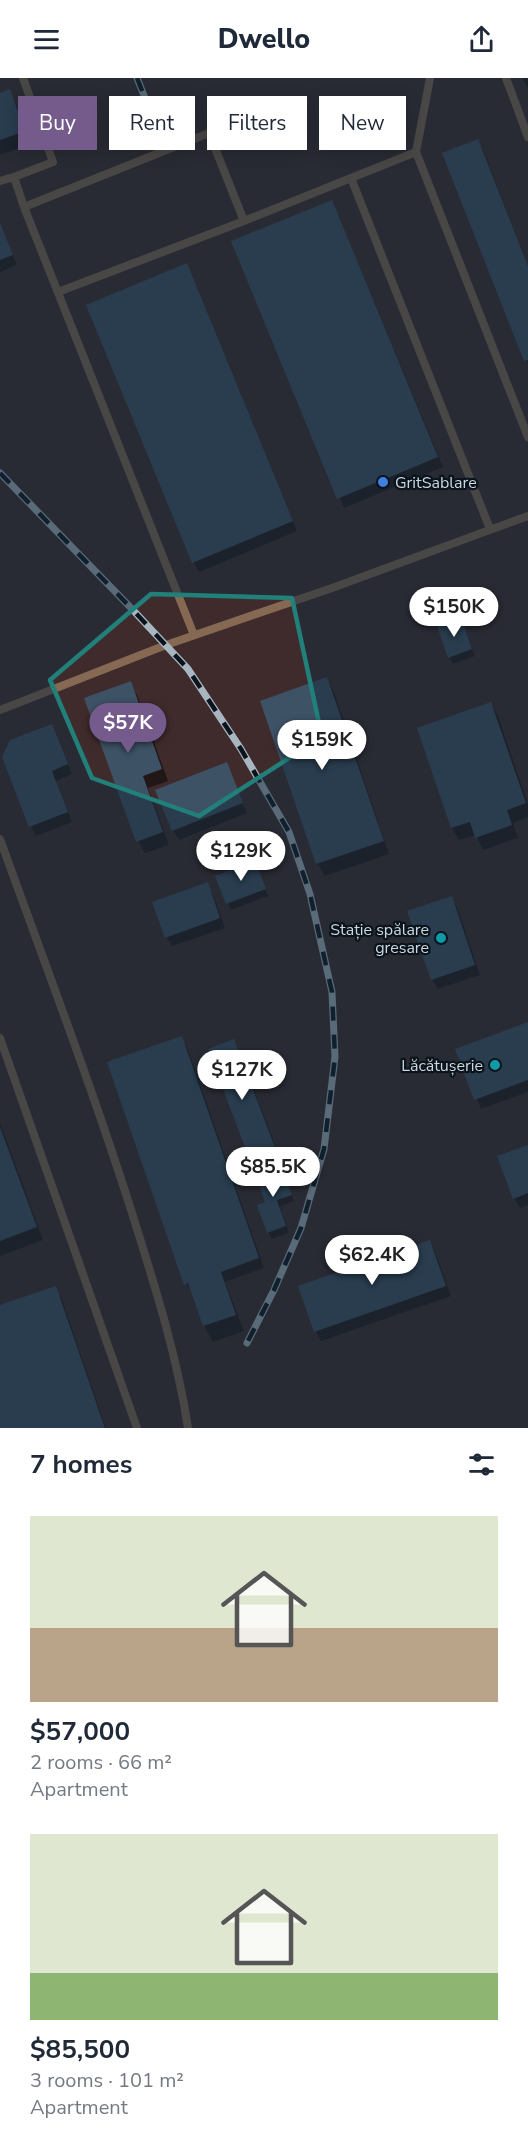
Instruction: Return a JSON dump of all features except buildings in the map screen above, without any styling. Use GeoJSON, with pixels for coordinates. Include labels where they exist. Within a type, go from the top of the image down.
{"type":"FeatureCollection","features":[{"type":"Feature","properties":{"kind":"lane"},"geometry":{"type":"LineString","coordinates":[[0,181],[53,162],[23,78]]}},
{"type":"Feature","properties":{"kind":"lane"},"geometry":{"type":"LineString","coordinates":[[430,78],[416,152],[528,437]]}},
{"type":"Feature","properties":{"kind":"lane"},"geometry":{"type":"LineString","coordinates":[[506,78],[528,137]]}},
{"type":"Feature","properties":{"kind":"lane"},"geometry":{"type":"LineString","coordinates":[[24,207],[209,133],[244,221]]}},
{"type":"Feature","properties":{"kind":"lane"},"geometry":{"type":"LineString","coordinates":[[58,292],[416,152]]}},
{"type":"Feature","properties":{"kind":"lane"},"geometry":{"type":"LineString","coordinates":[[14,177],[194,635]]}},
{"type":"Feature","properties":{"kind":"lane"},"geometry":{"type":"LineString","coordinates":[[351,178],[490,529]]}},
{"type":"Feature","properties":{"kind":"lane"},"geometry":{"type":"LineString","coordinates":[[0,710],[194,635],[332,588],[528,516]]}},
{"type":"Feature","properties":{"kind":"lane"},"geometry":{"type":"LineString","coordinates":[[0,839],[115,1159],[153,1281],[184,1401],[188,1428]]}},
{"type":"Feature","properties":{"kind":"lane"},"geometry":{"type":"LineString","coordinates":[[0,1038],[137,1428]]}},
{"type":"Feature","properties":{"kind":"highlighted area"},"geometry":{"type":"Polygon","coordinates":[[[151,594],[292,598],[322,737],[199,816],[92,778],[50,680],[151,594]]]}},
{"type":"Feature","properties":{"kind":"shaded area"},"geometry":{"type":"Polygon","coordinates":[[[0,78],[528,78],[528,1428],[0,1428],[0,78]]]}},
{"type":"Feature","properties":{"kind":"railway"},"geometry":{"type":"LineString","coordinates":[[137,78],[144,96]]}},
{"type":"Feature","properties":{"kind":"railway"},"geometry":{"type":"LineString","coordinates":[[0,473],[188,669],[241,749],[289,832],[310,894],[332,992],[335,1057],[324,1149],[301,1228],[274,1290],[247,1343]]}},
{"type":"Feature","properties":{"kind":"place","name":"GritSablare"},"geometry":{"type":"Point","coordinates":[383,482]}},
{"type":"Feature","properties":{"kind":"place","name":"Stație spălare gresare"},"geometry":{"type":"Point","coordinates":[441,938]}},
{"type":"Feature","properties":{"kind":"place","name":"Lăcătușerie"},"geometry":{"type":"Point","coordinates":[495,1065]}}]}
